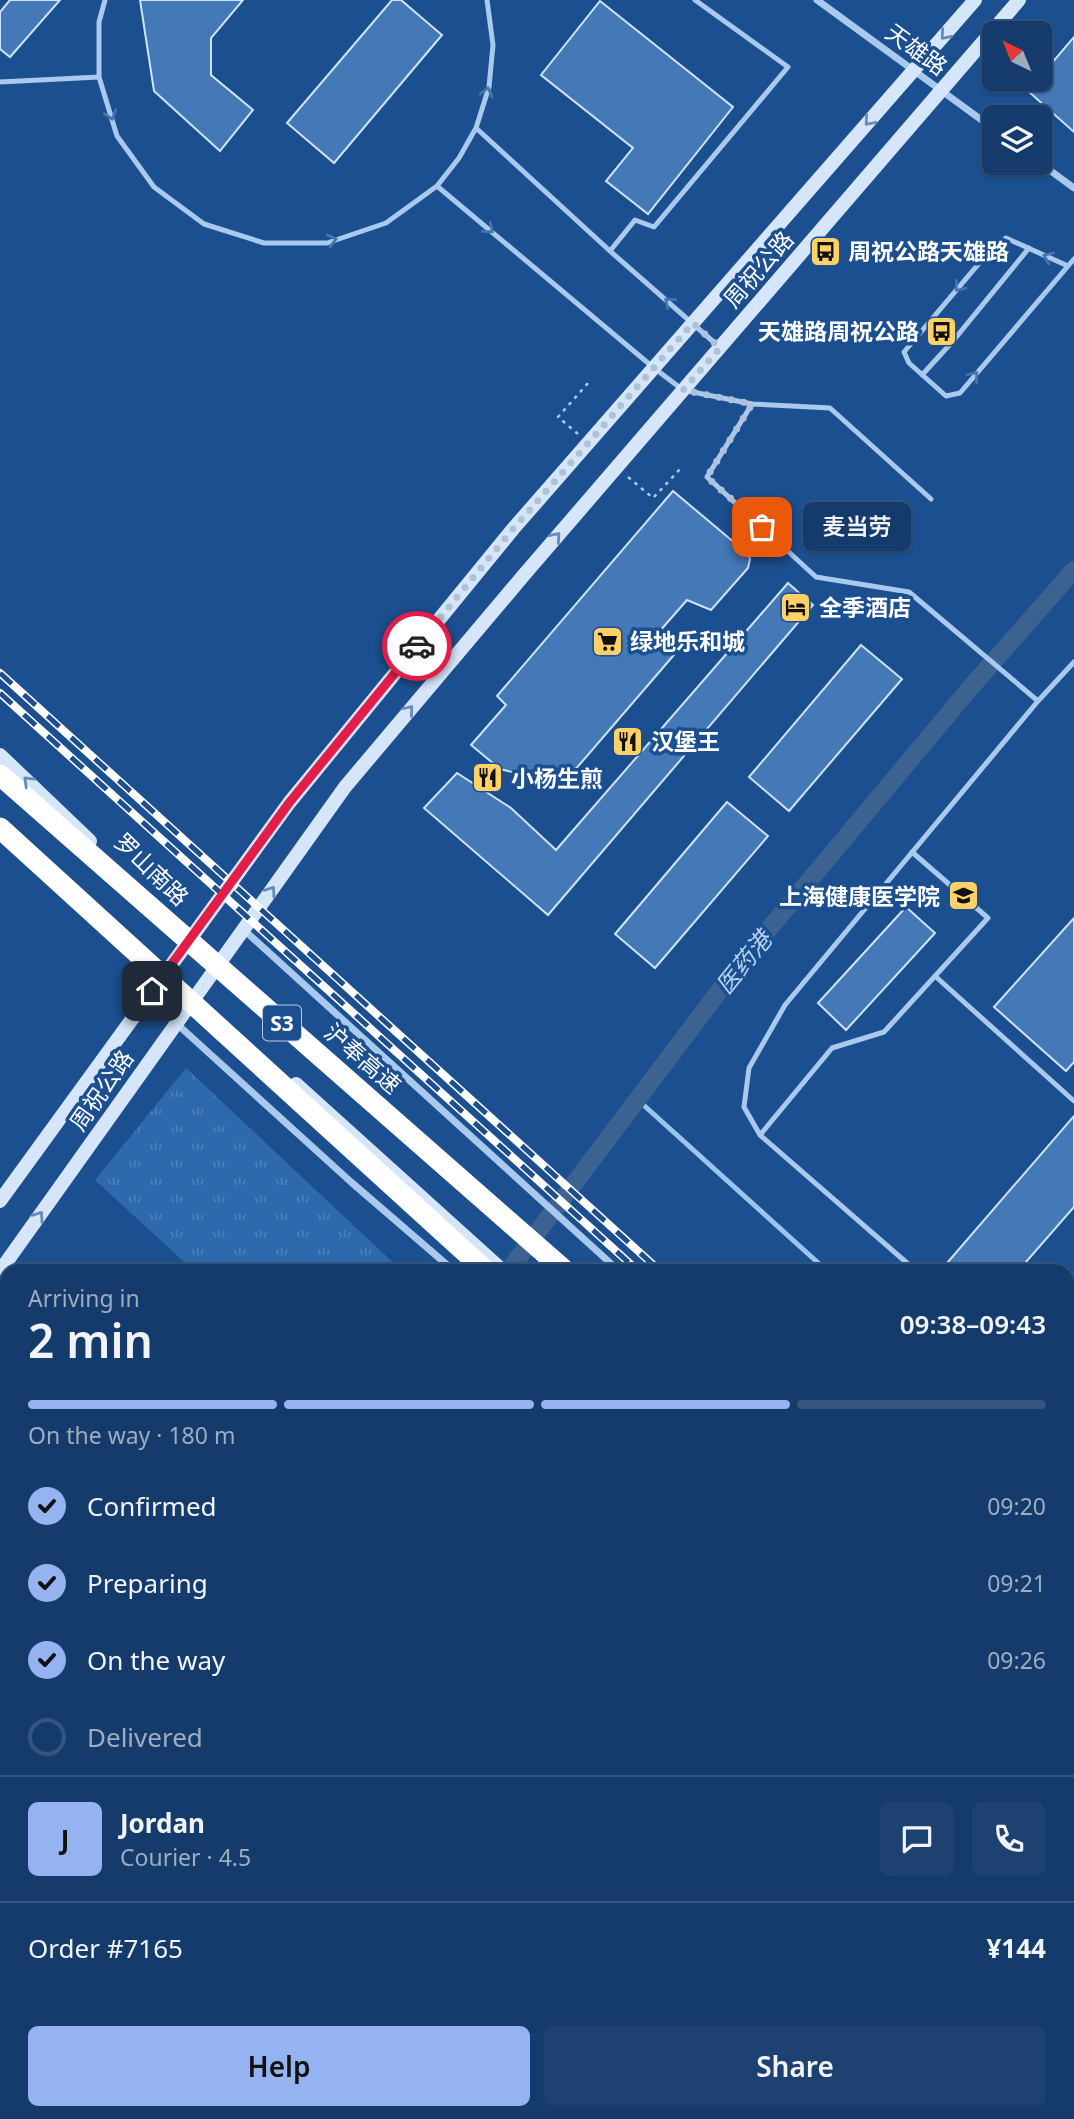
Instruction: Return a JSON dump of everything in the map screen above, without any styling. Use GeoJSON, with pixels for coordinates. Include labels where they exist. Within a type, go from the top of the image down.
{"type":"FeatureCollection","features":[{"type":"Feature","properties":{"kind":"highway","name":"沪奉高速"},"geometry":{"type":"LineString","coordinates":[[0,775],[556,1264]]}},
{"type":"Feature","properties":{"kind":"highway","name":"S3"},"geometry":{"type":"LineString","coordinates":[[0,829],[478,1264]]}},
{"type":"Feature","properties":{"kind":"street","name":"天雄路"},"geometry":{"type":"LineString","coordinates":[[817,0],[982,120]]}},
{"type":"Feature","properties":{"kind":"street","name":"周祝公路"},"geometry":{"type":"LineString","coordinates":[[0,1200],[289,803],[513,529],[975,0]]}},
{"type":"Feature","properties":{"kind":"street","name":"周祝公路"},"geometry":{"type":"LineString","coordinates":[[5,1264],[345,786],[1020,0]]}},
{"type":"Feature","properties":{"kind":"street"},"geometry":{"type":"LineString","coordinates":[[1052,172],[1074,188]]}},
{"type":"Feature","properties":{"kind":"street","name":"罗山南路"},"geometry":{"type":"LineString","coordinates":[[0,755],[219,964],[556,1264]]}},
{"type":"Feature","properties":{"kind":"street"},"geometry":{"type":"LineString","coordinates":[[0,829],[196,995],[495,1264]]}},
{"type":"Feature","properties":{"kind":"street"},"geometry":{"type":"LineString","coordinates":[[243,929],[611,1264]]}},
{"type":"Feature","properties":{"kind":"street"},"geometry":{"type":"LineString","coordinates":[[176,1023],[445,1264]]}},
{"type":"Feature","properties":{"kind":"lane"},"geometry":{"type":"LineString","coordinates":[[105,0],[99,22],[99,76],[117,136],[154,187],[204,224],[264,243],[327,243],[386,223],[437,186],[459,158],[476,128],[489,87],[493,45],[490,1]]}},
{"type":"Feature","properties":{"kind":"lane"},"geometry":{"type":"LineString","coordinates":[[610,251],[635,220],[654,227],[788,67],[695,0]]}},
{"type":"Feature","properties":{"kind":"lane"},"geometry":{"type":"LineString","coordinates":[[0,82],[99,76]]}},
{"type":"Feature","properties":{"kind":"lane"},"geometry":{"type":"LineString","coordinates":[[476,128],[720,348]]}},
{"type":"Feature","properties":{"kind":"lane"},"geometry":{"type":"LineString","coordinates":[[437,186],[683,390],[752,404],[830,408],[931,499]]}},
{"type":"Feature","properties":{"kind":"lane"},"geometry":{"type":"LineString","coordinates":[[1068,266],[1006,239],[992,248],[904,352],[909,363],[946,396],[960,393],[1074,259]]}},
{"type":"Feature","properties":{"kind":"lane"},"geometry":{"type":"LineString","coordinates":[[922,375],[1028,248]]}},
{"type":"Feature","properties":{"kind":"lane"},"geometry":{"type":"LineString","coordinates":[[752,404],[707,477],[816,577],[909,592],[1038,701]]}},
{"type":"Feature","properties":{"kind":"lane"},"geometry":{"type":"LineString","coordinates":[[908,1264],[761,1135],[744,1107],[748,1068],[785,1005],[1038,701],[1074,662]]}},
{"type":"Feature","properties":{"kind":"lane"},"geometry":{"type":"LineString","coordinates":[[761,1135],[832,1048],[884,1032],[988,918],[912,852]]}},
{"type":"Feature","properties":{"kind":"lane"},"geometry":{"type":"LineString","coordinates":[[935,976],[1074,1101]]}},
{"type":"Feature","properties":{"kind":"path"},"geometry":{"type":"LineString","coordinates":[[571,428],[558,417],[589,382]]}},
{"type":"Feature","properties":{"kind":"path"},"geometry":{"type":"LineString","coordinates":[[635,483],[653,498],[683,466]]}},
{"type":"Feature","properties":{"kind":"green space"},"geometry":{"type":"Polygon","coordinates":[[[186,1068],[395,1264],[186,1264],[95,1180],[186,1068]]]}},
{"type":"Feature","properties":{"kind":"building"},"geometry":{"type":"Polygon","coordinates":[[[10,0],[60,0],[10,57],[0,49],[0,12],[10,0]]]}},
{"type":"Feature","properties":{"kind":"building"},"geometry":{"type":"Polygon","coordinates":[[[140,0],[243,0],[211,38],[211,75],[253,110],[220,151],[154,91],[140,0]]]}},
{"type":"Feature","properties":{"kind":"building"},"geometry":{"type":"Polygon","coordinates":[[[392,0],[401,0],[442,35],[334,163],[287,123],[392,0]]]}},
{"type":"Feature","properties":{"kind":"building"},"geometry":{"type":"Polygon","coordinates":[[[600,1],[733,107],[648,214],[606,181],[633,148],[541,75],[600,1]]]}},
{"type":"Feature","properties":{"kind":"building"},"geometry":{"type":"Polygon","coordinates":[[[1074,37],[1074,132],[1052,112],[1052,105],[1044,105],[1028,91],[1052,91],[1052,63],[1074,37]]]}},
{"type":"Feature","properties":{"kind":"building","name":"绿地乐和城"},"geometry":{"type":"Polygon","coordinates":[[[673,491],[748,554],[748,568],[711,610],[687,600],[659,632],[679,649],[562,785],[500,769],[471,745],[506,705],[497,696],[673,491]]]}},
{"type":"Feature","properties":{"kind":"building","name":"绿地乐和城"},"geometry":{"type":"Polygon","coordinates":[[[788,583],[813,605],[548,915],[424,808],[457,773],[511,808],[556,850],[788,583]]]}},
{"type":"Feature","properties":{"kind":"building"},"geometry":{"type":"Polygon","coordinates":[[[861,645],[902,679],[789,811],[749,777],[861,645]]]}},
{"type":"Feature","properties":{"kind":"building"},"geometry":{"type":"Polygon","coordinates":[[[727,802],[768,836],[655,968],[615,934],[727,802]]]}},
{"type":"Feature","properties":{"kind":"building"},"geometry":{"type":"Polygon","coordinates":[[[906,907],[935,933],[846,1030],[818,1003],[906,907]]]}},
{"type":"Feature","properties":{"kind":"building"},"geometry":{"type":"Polygon","coordinates":[[[1074,918],[1074,1062],[1066,1071],[994,1007],[1074,918]]]}},
{"type":"Feature","properties":{"kind":"building"},"geometry":{"type":"Polygon","coordinates":[[[1074,1116],[1074,1207],[1024,1264],[946,1264],[1074,1116]]]}},
{"type":"Feature","properties":{"kind":"waterway","name":"医药港"},"geometry":{"type":"LineString","coordinates":[[514,1264],[738,966],[971,687],[1074,570]]}},
{"type":"Feature","properties":{"kind":"waterway"},"geometry":{"type":"LineString","coordinates":[[638,1100],[819,1264]]}},
{"type":"Feature","properties":{"kind":"railway"},"geometry":{"type":"LineString","coordinates":[[0,673],[652,1264]]}},
{"type":"Feature","properties":{"kind":"railway"},"geometry":{"type":"LineString","coordinates":[[0,693],[630,1264]]}},
{"type":"Feature","properties":{"kind":"way so far"},"geometry":{"type":"LineString","coordinates":[[417,646],[513,529],[693,323],[720,348],[683,390],[752,404],[707,477],[762,527]]}},
{"type":"Feature","properties":{"kind":"place","name":"周祝公路天雄路"},"geometry":{"type":"Point","coordinates":[825,251]}},
{"type":"Feature","properties":{"kind":"place","name":"天雄路周祝公路"},"geometry":{"type":"Point","coordinates":[942,331]}},
{"type":"Feature","properties":{"kind":"place","name":"麦当劳"},"geometry":{"type":"Point","coordinates":[762,527]}},
{"type":"Feature","properties":{"kind":"place","name":"全季酒店"},"geometry":{"type":"Point","coordinates":[796,607]}},
{"type":"Feature","properties":{"kind":"place","name":"绿地乐和城"},"geometry":{"type":"Point","coordinates":[607,641]}},
{"type":"Feature","properties":{"kind":"place","name":"汉堡王"},"geometry":{"type":"Point","coordinates":[628,741]}},
{"type":"Feature","properties":{"kind":"place","name":"小杨生煎"},"geometry":{"type":"Point","coordinates":[488,778]}},
{"type":"Feature","properties":{"kind":"place","name":"上海健康医学院"},"geometry":{"type":"Point","coordinates":[963,896]}},
{"type":"Feature","properties":{"kind":"route"},"geometry":{"type":"LineString","coordinates":[[152,991],[289,803],[417,646]]}}]}
